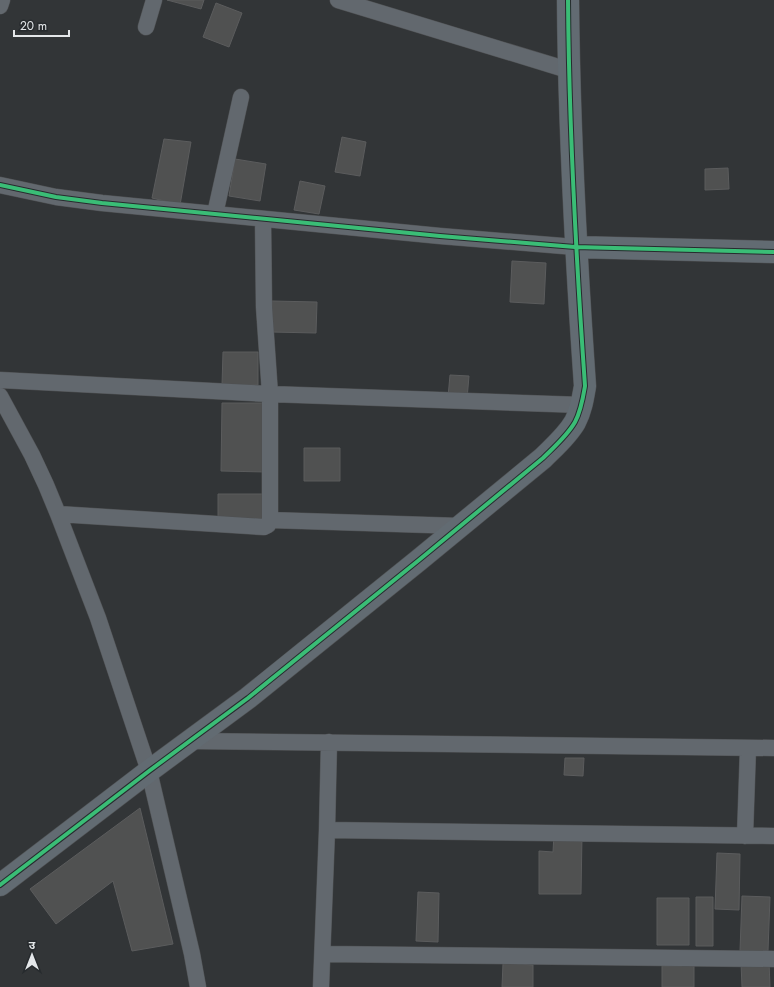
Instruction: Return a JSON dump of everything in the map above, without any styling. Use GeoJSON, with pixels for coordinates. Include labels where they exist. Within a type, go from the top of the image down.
{"type":"FeatureCollection","features":[{"type":"Feature","properties":{"kind":"street"},"geometry":{"type":"LineString","coordinates":[[0,6],[2,0]]}},
{"type":"Feature","properties":{"kind":"street"},"geometry":{"type":"LineString","coordinates":[[146,27],[154,0]]}},
{"type":"Feature","properties":{"kind":"street"},"geometry":{"type":"LineString","coordinates":[[338,0],[568,70]]}},
{"type":"Feature","properties":{"kind":"street"},"geometry":{"type":"LineString","coordinates":[[0,885],[149,771],[248,698],[543,458],[575,422],[582,405],[585,386],[575,247],[568,70],[568,0]]}},
{"type":"Feature","properties":{"kind":"street"},"geometry":{"type":"LineString","coordinates":[[215,214],[241,97]]}},
{"type":"Feature","properties":{"kind":"street"},"geometry":{"type":"LineString","coordinates":[[0,185],[94,202],[440,236],[575,247],[774,252]]}},
{"type":"Feature","properties":{"kind":"street"},"geometry":{"type":"LineString","coordinates":[[58,514],[264,527],[268,525],[270,520],[270,394],[264,307],[263,219]]}},
{"type":"Feature","properties":{"kind":"street"},"geometry":{"type":"LineString","coordinates":[[0,380],[270,394],[582,405]]}},
{"type":"Feature","properties":{"kind":"street"},"geometry":{"type":"LineString","coordinates":[[0,396],[32,455],[58,514],[98,618],[149,771],[192,954],[198,987]]}},
{"type":"Feature","properties":{"kind":"street"},"geometry":{"type":"LineString","coordinates":[[270,520],[460,526]]}},
{"type":"Feature","properties":{"kind":"street"},"geometry":{"type":"LineString","coordinates":[[190,741],[774,748]]}},
{"type":"Feature","properties":{"kind":"street"},"geometry":{"type":"LineString","coordinates":[[321,987],[329,742]]}},
{"type":"Feature","properties":{"kind":"street"},"geometry":{"type":"LineString","coordinates":[[745,836],[748,748]]}},
{"type":"Feature","properties":{"kind":"street"},"geometry":{"type":"LineString","coordinates":[[327,830],[774,836]]}},
{"type":"Feature","properties":{"kind":"street"},"geometry":{"type":"LineString","coordinates":[[323,954],[774,959]]}},
{"type":"Feature","properties":{"kind":"building"},"geometry":{"type":"Polygon","coordinates":[[[167,0],[204,0],[201,9],[167,0]]]}},
{"type":"Feature","properties":{"kind":"building"},"geometry":{"type":"Polygon","coordinates":[[[216,3],[242,13],[229,47],[203,37],[216,3]]]}},
{"type":"Feature","properties":{"kind":"building"},"geometry":{"type":"Polygon","coordinates":[[[342,137],[366,142],[360,176],[335,172],[342,137]]]}},
{"type":"Feature","properties":{"kind":"building"},"geometry":{"type":"Polygon","coordinates":[[[164,139],[191,142],[180,205],[152,198],[164,139]]]}},
{"type":"Feature","properties":{"kind":"building"},"geometry":{"type":"Polygon","coordinates":[[[235,159],[266,164],[260,201],[229,196],[235,159]]]}},
{"type":"Feature","properties":{"kind":"building"},"geometry":{"type":"Polygon","coordinates":[[[728,168],[729,189],[705,190],[705,169],[728,168]]]}},
{"type":"Feature","properties":{"kind":"building"},"geometry":{"type":"Polygon","coordinates":[[[300,181],[325,186],[319,214],[294,210],[300,181]]]}},
{"type":"Feature","properties":{"kind":"building"},"geometry":{"type":"Polygon","coordinates":[[[512,261],[546,263],[544,304],[510,302],[512,261]]]}},
{"type":"Feature","properties":{"kind":"building"},"geometry":{"type":"Polygon","coordinates":[[[272,301],[317,302],[316,333],[271,332],[272,301]]]}},
{"type":"Feature","properties":{"kind":"building"},"geometry":{"type":"Polygon","coordinates":[[[223,352],[258,352],[258,385],[222,385],[223,352]]]}},
{"type":"Feature","properties":{"kind":"building"},"geometry":{"type":"Polygon","coordinates":[[[450,375],[469,376],[467,399],[448,397],[450,375]]]}},
{"type":"Feature","properties":{"kind":"building"},"geometry":{"type":"Polygon","coordinates":[[[222,403],[267,403],[266,472],[221,471],[222,403]]]}},
{"type":"Feature","properties":{"kind":"building"},"geometry":{"type":"Polygon","coordinates":[[[304,448],[340,448],[340,481],[304,481],[304,448]]]}},
{"type":"Feature","properties":{"kind":"building"},"geometry":{"type":"Polygon","coordinates":[[[218,494],[266,494],[266,523],[218,523],[218,494]]]}},
{"type":"Feature","properties":{"kind":"building"},"geometry":{"type":"Polygon","coordinates":[[[565,758],[584,758],[583,776],[564,775],[565,758]]]}},
{"type":"Feature","properties":{"kind":"building"},"geometry":{"type":"Polygon","coordinates":[[[140,808],[173,944],[132,951],[113,881],[56,924],[30,889],[140,808]]]}},
{"type":"Feature","properties":{"kind":"building"},"geometry":{"type":"Polygon","coordinates":[[[554,834],[582,835],[581,894],[539,894],[539,851],[553,852],[554,834]]]}},
{"type":"Feature","properties":{"kind":"building"},"geometry":{"type":"Polygon","coordinates":[[[717,853],[740,854],[739,910],[715,909],[717,853]]]}},
{"type":"Feature","properties":{"kind":"building"},"geometry":{"type":"Polygon","coordinates":[[[418,892],[439,893],[438,942],[416,941],[418,892]]]}},
{"type":"Feature","properties":{"kind":"building"},"geometry":{"type":"Polygon","coordinates":[[[742,896],[770,897],[768,951],[740,951],[742,896]]]}},
{"type":"Feature","properties":{"kind":"building"},"geometry":{"type":"Polygon","coordinates":[[[696,897],[713,897],[713,946],[696,946],[696,897]]]}},
{"type":"Feature","properties":{"kind":"building"},"geometry":{"type":"Polygon","coordinates":[[[657,898],[689,898],[689,945],[657,945],[657,898]]]}},
{"type":"Feature","properties":{"kind":"building"},"geometry":{"type":"Polygon","coordinates":[[[682,962],[694,962],[694,987],[662,987],[662,966],[682,966],[682,962]]]}},
{"type":"Feature","properties":{"kind":"building"},"geometry":{"type":"Polygon","coordinates":[[[769,962],[770,987],[742,987],[741,963],[769,962]]]}},
{"type":"Feature","properties":{"kind":"building"},"geometry":{"type":"Polygon","coordinates":[[[503,963],[533,965],[533,987],[502,987],[503,963]]]}},
{"type":"Feature","properties":{"kind":"cycle path"},"geometry":{"type":"LineString","coordinates":[[0,885],[149,771],[248,698],[543,458],[572,427],[577,418],[583,400],[585,386],[574,193],[568,0]]}},
{"type":"Feature","properties":{"kind":"cycle path"},"geometry":{"type":"LineString","coordinates":[[0,185],[56,197],[102,203],[440,236],[575,247],[774,252]]}}]}
